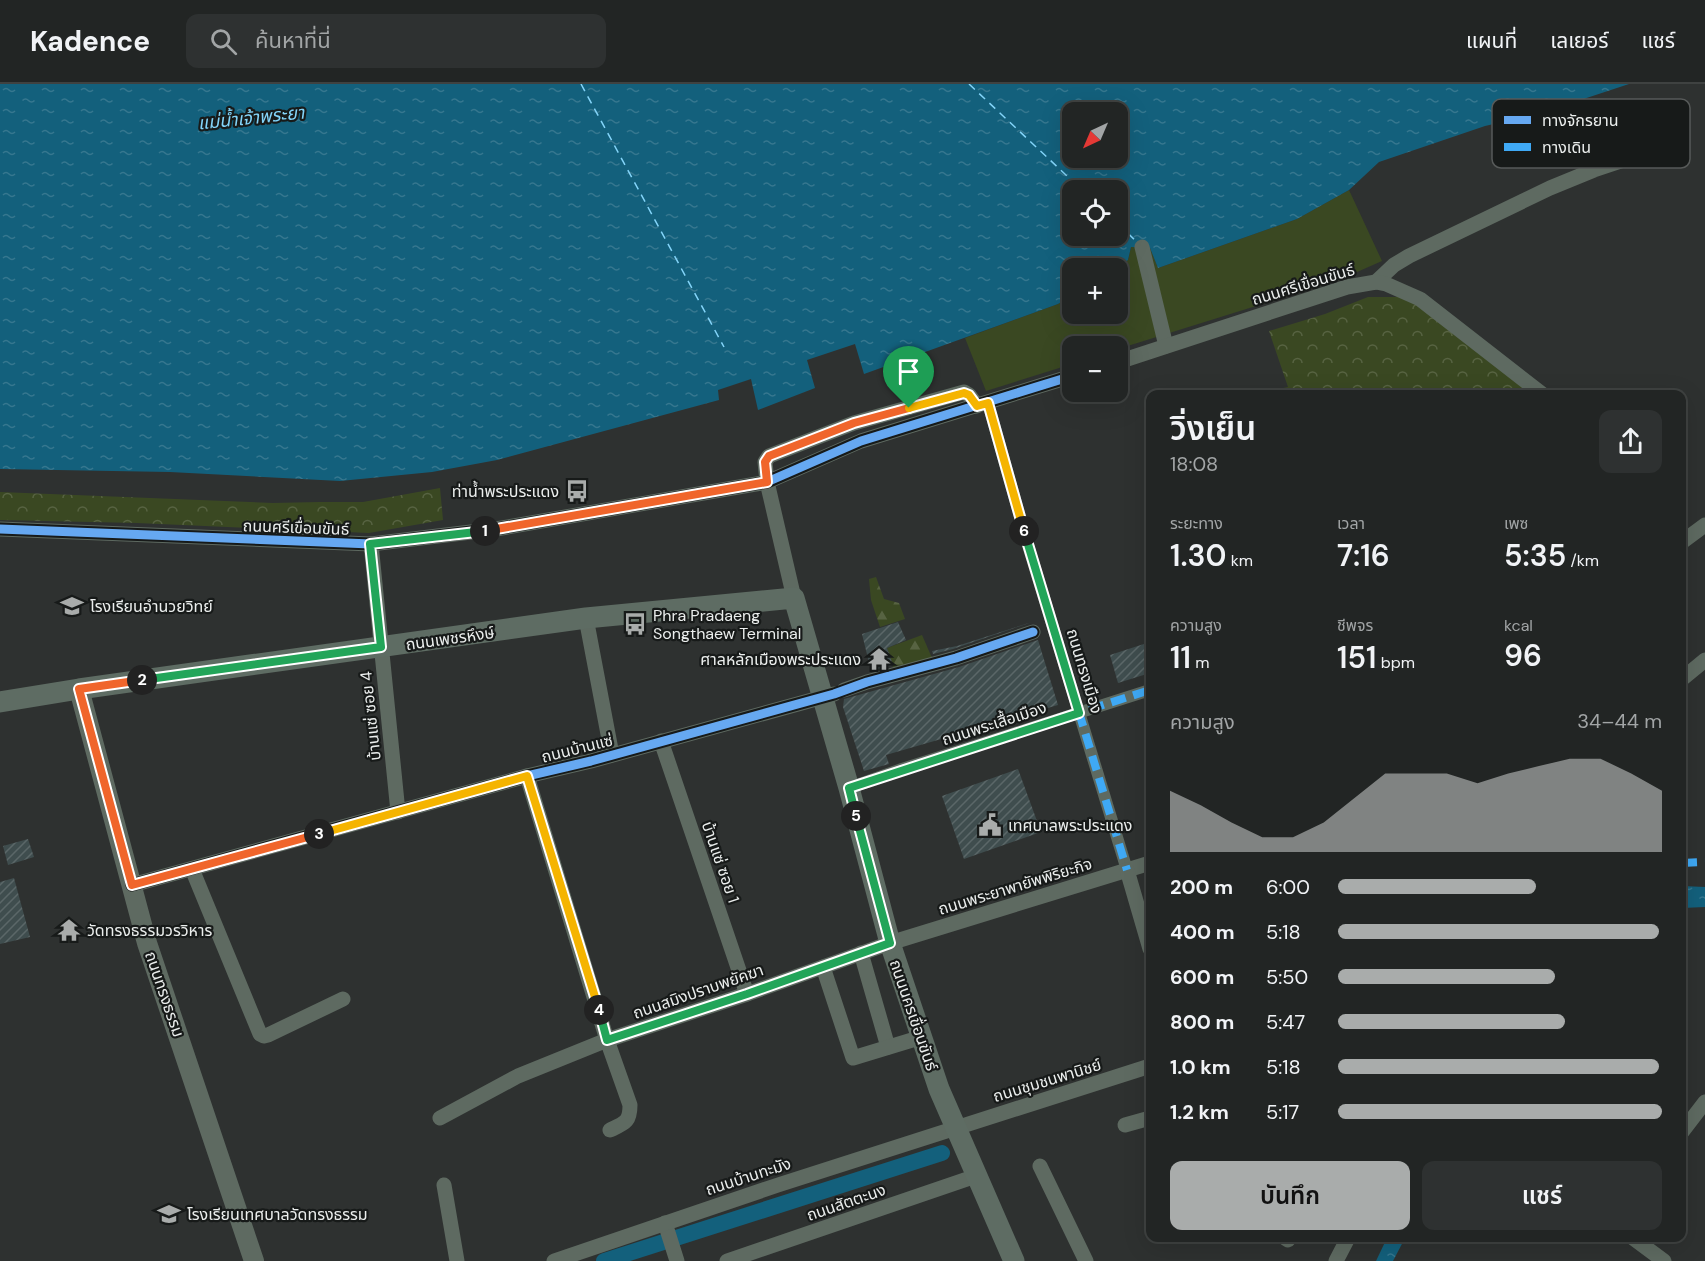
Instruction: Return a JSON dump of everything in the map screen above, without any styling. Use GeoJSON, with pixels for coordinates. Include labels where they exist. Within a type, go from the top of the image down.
{"type":"FeatureCollection","features":[{"type":"Feature","properties":{"kind":"main road","name":"ถนนเพชรหึงษ์"},"geometry":{"type":"LineString","coordinates":[[0,702],[586,618],[794,598]]}},
{"type":"Feature","properties":{"kind":"main road","name":"ถนนนครเขื่อนขันธ์"},"geometry":{"type":"LineString","coordinates":[[794,598],[833,694],[849,788],[890,943],[939,1089],[1014,1261]]}},
{"type":"Feature","properties":{"kind":"street"},"geometry":{"type":"LineString","coordinates":[[1376,282],[1394,265],[1409,256],[1550,188],[1600,168]]}},
{"type":"Feature","properties":{"kind":"street"},"geometry":{"type":"LineString","coordinates":[[1142,247],[1166,346]]}},
{"type":"Feature","properties":{"kind":"street","name":"ถนนศรีเขื่อนขันธ์"},"geometry":{"type":"LineString","coordinates":[[1128,359],[1347,287],[1376,282],[1420,299],[1537,390]]}},
{"type":"Feature","properties":{"kind":"street","name":"ถนนศรีเขื่อนขันธ์"},"geometry":{"type":"LineString","coordinates":[[0,529],[370,544],[496,530],[767,482],[861,441],[1062,379]]}},
{"type":"Feature","properties":{"kind":"street"},"geometry":{"type":"LineString","coordinates":[[767,482],[765,462],[769,456],[854,423],[964,393],[982,405]]}},
{"type":"Feature","properties":{"kind":"street","name":"ถนนทรงเมือง"},"geometry":{"type":"LineString","coordinates":[[982,405],[1027,542],[1146,935]]}},
{"type":"Feature","properties":{"kind":"street","name":"ถนนนครเขื่อนขันธ์"},"geometry":{"type":"LineString","coordinates":[[767,482],[794,598]]}},
{"type":"Feature","properties":{"kind":"street"},"geometry":{"type":"LineString","coordinates":[[1686,539],[1705,525]]}},
{"type":"Feature","properties":{"kind":"street","name":"บ้านแซ่ ซอย 4"},"geometry":{"type":"LineString","coordinates":[[370,544],[398,812]]}},
{"type":"Feature","properties":{"kind":"street"},"geometry":{"type":"LineString","coordinates":[[586,618],[612,755]]}},
{"type":"Feature","properties":{"kind":"street","name":"ถนนบ้านแซ่"},"geometry":{"type":"LineString","coordinates":[[132,885],[833,694],[867,682],[956,658],[1034,632]]}},
{"type":"Feature","properties":{"kind":"street"},"geometry":{"type":"LineString","coordinates":[[1686,676],[1705,660]]}},
{"type":"Feature","properties":{"kind":"street","name":"ถนนทรงธรรม"},"geometry":{"type":"LineString","coordinates":[[79,689],[147,943],[254,1261]]}},
{"type":"Feature","properties":{"kind":"street","name":"ถนนพระเสื้อเมือง"},"geometry":{"type":"LineString","coordinates":[[849,788],[1146,691]]}},
{"type":"Feature","properties":{"kind":"street","name":"บ้านแซ่ ซอย 1"},"geometry":{"type":"LineString","coordinates":[[662,741],[747,994]]}},
{"type":"Feature","properties":{"kind":"street"},"geometry":{"type":"LineString","coordinates":[[527,776],[607,1040],[630,1105],[630,1116],[626,1122],[610,1130]]}},
{"type":"Feature","properties":{"kind":"street","name":"ถนนพระยาพายัพพิริยะกิจ"},"geometry":{"type":"LineString","coordinates":[[890,943],[1146,864]]}},
{"type":"Feature","properties":{"kind":"street"},"geometry":{"type":"LineString","coordinates":[[192,869],[260,1034],[268,1035],[343,999]]}},
{"type":"Feature","properties":{"kind":"street","name":"ถนนสมิงปราบพยัคฆา"},"geometry":{"type":"LineString","coordinates":[[440,1118],[518,1076],[607,1040],[747,994],[890,943]]}},
{"type":"Feature","properties":{"kind":"street"},"geometry":{"type":"LineString","coordinates":[[861,953],[888,1047]]}},
{"type":"Feature","properties":{"kind":"street"},"geometry":{"type":"LineString","coordinates":[[823,967],[853,1058],[922,1037]]}},
{"type":"Feature","properties":{"kind":"street","name":"ถนนชุมชนพานิชย์"},"geometry":{"type":"LineString","coordinates":[[955,1128],[1146,1067]]}},
{"type":"Feature","properties":{"kind":"street"},"geometry":{"type":"LineString","coordinates":[[1686,1127],[1705,1102]]}},
{"type":"Feature","properties":{"kind":"street"},"geometry":{"type":"LineString","coordinates":[[1125,1125],[1146,1119]]}},
{"type":"Feature","properties":{"kind":"street","name":"ถนนบ้านทะมัง"},"geometry":{"type":"LineString","coordinates":[[554,1261],[666,1227],[955,1128]]}},
{"type":"Feature","properties":{"kind":"street"},"geometry":{"type":"LineString","coordinates":[[1040,1166],[1086,1261]]}},
{"type":"Feature","properties":{"kind":"street","name":"ถนนสัตตะนง"},"geometry":{"type":"LineString","coordinates":[[727,1261],[976,1176]]}},
{"type":"Feature","properties":{"kind":"street"},"geometry":{"type":"LineString","coordinates":[[444,1185],[457,1261]]}},
{"type":"Feature","properties":{"kind":"street"},"geometry":{"type":"LineString","coordinates":[[666,1227],[675,1256]]}},
{"type":"Feature","properties":{"kind":"street"},"geometry":{"type":"LineString","coordinates":[[1336,1261],[1346,1242]]}},
{"type":"Feature","properties":{"kind":"street"},"geometry":{"type":"LineString","coordinates":[[1638,1242],[1664,1261]]}},
{"type":"Feature","properties":{"kind":"green space"},"geometry":{"type":"Polygon","coordinates":[[[1349,190],[1382,261],[1339,280],[1128,346],[1128,336],[1062,336],[1062,367],[986,391],[965,338],[1062,302],[1062,324],[1128,324],[1128,260],[1131,247],[1150,248],[1158,268],[1297,219],[1349,190]]]}},
{"type":"Feature","properties":{"kind":"green space"},"geometry":{"type":"Polygon","coordinates":[[[1368,297],[1407,297],[1526,390],[1275,390],[1288,387],[1269,331],[1325,314],[1368,297]]]}},
{"type":"Feature","properties":{"kind":"green space"},"geometry":{"type":"Polygon","coordinates":[[[440,488],[443,520],[369,533],[137,523],[0,520],[0,492],[273,503],[363,502],[440,488]]]}},
{"type":"Feature","properties":{"kind":"green space"},"geometry":{"type":"Polygon","coordinates":[[[876,577],[884,599],[899,603],[905,619],[880,627],[871,600],[869,579],[876,577]]]}},
{"type":"Feature","properties":{"kind":"green space"},"geometry":{"type":"Polygon","coordinates":[[[922,635],[932,658],[894,669],[887,648],[922,635]]]}},
{"type":"Feature","properties":{"kind":"water","name":"แม่น้ำเจ้าพระยา"},"geometry":{"type":"Polygon","coordinates":[[[0,84],[1629,84],[1583,99],[1492,99],[1492,124],[1379,162],[1349,190],[1297,219],[1158,268],[1150,248],[1131,247],[1128,260],[1128,258],[1062,258],[1062,302],[1058,304],[864,374],[855,344],[807,360],[815,388],[758,410],[751,379],[718,390],[719,400],[497,460],[432,472],[340,481],[170,472],[0,469],[0,84]]]}},
{"type":"Feature","properties":{"kind":"water"},"geometry":{"type":"Polygon","coordinates":[[[1686,886],[1705,887],[1705,907],[1686,908],[1686,886]]]}},
{"type":"Feature","properties":{"kind":"water"},"geometry":{"type":"Polygon","coordinates":[[[1385,1242],[1403,1242],[1393,1261],[1376,1261],[1385,1242]]]}},
{"type":"Feature","properties":{"kind":"building","name":"ศาลหลักเมืองพระประแดง"},"geometry":{"type":"Polygon","coordinates":[[[898,622],[906,640],[887,648],[893,665],[871,671],[862,634],[898,622]]]}},
{"type":"Feature","properties":{"kind":"building"},"geometry":{"type":"Polygon","coordinates":[[[1032,622],[953,649],[933,654],[932,651],[957,646],[1032,622]]]}},
{"type":"Feature","properties":{"kind":"building"},"geometry":{"type":"Polygon","coordinates":[[[1038,640],[1058,705],[886,755],[889,764],[864,771],[843,707],[844,699],[959,667],[1038,640]]]}},
{"type":"Feature","properties":{"kind":"building"},"geometry":{"type":"Polygon","coordinates":[[[1146,643],[1146,674],[1118,683],[1110,655],[1146,643]]]}},
{"type":"Feature","properties":{"kind":"building"},"geometry":{"type":"Polygon","coordinates":[[[1018,769],[1041,832],[964,859],[942,796],[1018,769]]]}},
{"type":"Feature","properties":{"kind":"building"},"geometry":{"type":"Polygon","coordinates":[[[28,839],[34,857],[8,865],[3,846],[28,839]]]}},
{"type":"Feature","properties":{"kind":"building"},"geometry":{"type":"Polygon","coordinates":[[[14,878],[30,937],[0,944],[0,882],[14,878]]]}},
{"type":"Feature","properties":{"kind":"waterway"},"geometry":{"type":"LineString","coordinates":[[604,1261],[942,1153]]}},
{"type":"Feature","properties":{"kind":"ferry route"},"geometry":{"type":"LineString","coordinates":[[581,84],[724,347]]}},
{"type":"Feature","properties":{"kind":"ferry route"},"geometry":{"type":"LineString","coordinates":[[969,84],[1071,180]]}},
{"type":"Feature","properties":{"kind":"ferry route"},"geometry":{"type":"LineString","coordinates":[[1128,233],[1137,242]]}},
{"type":"Feature","properties":{"kind":"marked path"},"geometry":{"type":"LineString","coordinates":[[988,403],[1027,542],[1127,870]]}},
{"type":"Feature","properties":{"kind":"marked path"},"geometry":{"type":"LineString","coordinates":[[849,788],[1146,691]]}},
{"type":"Feature","properties":{"kind":"marked path"},"geometry":{"type":"LineString","coordinates":[[1686,863],[1705,862]]}},
{"type":"Feature","properties":{"kind":"cycle path"},"geometry":{"type":"LineString","coordinates":[[0,529],[371,544],[496,529],[767,482],[861,441],[1062,379]]}},
{"type":"Feature","properties":{"kind":"cycle path"},"geometry":{"type":"LineString","coordinates":[[132,885],[834,694],[867,682],[956,658],[1033,632]]}},
{"type":"Feature","properties":{"kind":"place","name":"ท่าน้ำพระประแดง"},"geometry":{"type":"Point","coordinates":[577,491]}},
{"type":"Feature","properties":{"kind":"place","name":"โรงเรียนอำนวยวิทย์"},"geometry":{"type":"Point","coordinates":[72,606]}},
{"type":"Feature","properties":{"kind":"place","name":"Phra Pradaeng Songthaew Terminal"},"geometry":{"type":"Point","coordinates":[635,624]}},
{"type":"Feature","properties":{"kind":"place","name":"ศาลหลักเมืองพระประแดง"},"geometry":{"type":"Point","coordinates":[879,659]}},
{"type":"Feature","properties":{"kind":"place","name":"เทศบาลพระประแดง"},"geometry":{"type":"Point","coordinates":[990,825]}},
{"type":"Feature","properties":{"kind":"place","name":"วัดทรงธรรมวรวิหาร"},"geometry":{"type":"Point","coordinates":[69,930]}},
{"type":"Feature","properties":{"kind":"place","name":"โรงเรียนเทศบาลวัดทรงธรรม"},"geometry":{"type":"Point","coordinates":[169,1214]}},
{"type":"Feature","properties":{"kind":"route"},"geometry":{"type":"LineString","coordinates":[[964,393],[969,395],[977,406],[988,403],[1079,713],[849,788],[890,943],[747,994],[607,1040],[527,776],[132,885],[79,689],[381,647],[370,544],[496,530],[767,482],[765,462],[769,456],[854,423],[909,408],[964,393]]}}]}
